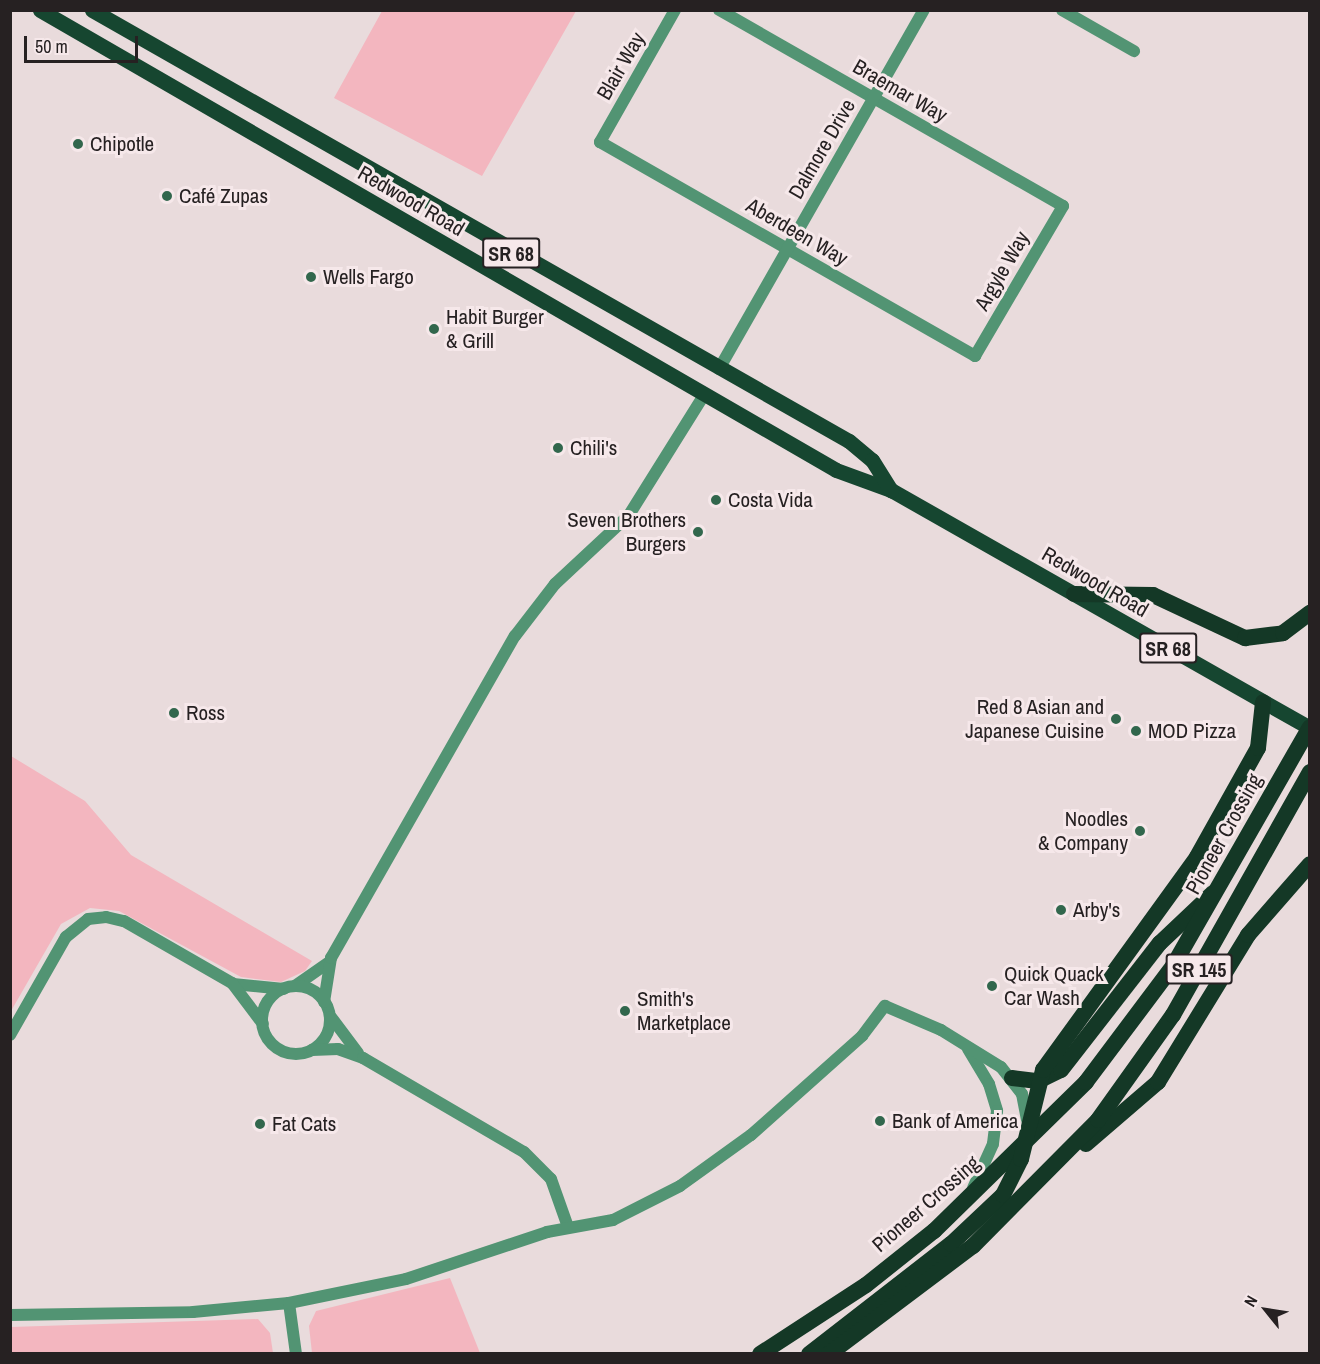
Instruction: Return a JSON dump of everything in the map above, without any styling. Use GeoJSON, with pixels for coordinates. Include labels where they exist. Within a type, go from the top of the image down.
{"type":"FeatureCollection","features":[{"type":"Feature","properties":{"kind":"highway"},"geometry":{"type":"LineString","coordinates":[[1074,594],[1153,595],[1245,638],[1283,633],[1310,613]]}},
{"type":"Feature","properties":{"kind":"highway"},"geometry":{"type":"LineString","coordinates":[[809,1353],[994,1205],[1024,1146],[1027,1120],[1038,1081],[1215,828],[1258,748],[1263,702]]}},
{"type":"Feature","properties":{"kind":"highway","name":"Pioneer Crossing"},"geometry":{"type":"LineString","coordinates":[[760,1353],[866,1285],[964,1204],[1024,1146],[1116,1046],[1223,885],[1309,727]]}},
{"type":"Feature","properties":{"kind":"highway","name":"Pioneer Crossing"},"geometry":{"type":"LineString","coordinates":[[829,1353],[973,1246],[1070,1153],[1125,1086],[1173,1015],[1310,772]]}},
{"type":"Feature","properties":{"kind":"highway"},"geometry":{"type":"LineString","coordinates":[[1070,1153],[1112,1126],[1158,1082],[1248,936],[1310,864]]}},
{"type":"Feature","properties":{"kind":"highway"},"geometry":{"type":"LineString","coordinates":[[1012,1078],[1038,1081],[1067,1064],[1160,943],[1223,885]]}},
{"type":"Feature","properties":{"kind":"main road","name":"Redwood Road"},"geometry":{"type":"LineString","coordinates":[[40,10],[836,470],[891,490],[1309,727]]}},
{"type":"Feature","properties":{"kind":"main road","name":"Redwood Road"},"geometry":{"type":"LineString","coordinates":[[92,10],[861,450],[891,490]]}},
{"type":"Feature","properties":{"kind":"street","name":"Blair Way"},"geometry":{"type":"LineString","coordinates":[[600,142],[675,10]]}},
{"type":"Feature","properties":{"kind":"street","name":"Braemar Way"},"geometry":{"type":"LineString","coordinates":[[719,10],[1063,206]]}},
{"type":"Feature","properties":{"kind":"street","name":"Dalmore Drive"},"geometry":{"type":"LineString","coordinates":[[719,369],[924,10]]}},
{"type":"Feature","properties":{"kind":"street"},"geometry":{"type":"LineString","coordinates":[[1062,10],[1134,51]]}},
{"type":"Feature","properties":{"kind":"street","name":"Aberdeen Way"},"geometry":{"type":"LineString","coordinates":[[600,142],[975,356]]}},
{"type":"Feature","properties":{"kind":"street","name":"Argyle Way"},"geometry":{"type":"LineString","coordinates":[[975,356],[1063,206]]}},
{"type":"Feature","properties":{"kind":"street"},"geometry":{"type":"LineString","coordinates":[[312,1050],[327,1034],[332,958],[528,616],[629,515],[704,395]]}},
{"type":"Feature","properties":{"kind":"street"},"geometry":{"type":"LineString","coordinates":[[10,1035],[66,937],[97,917],[124,921],[232,983],[280,1050],[338,1049],[363,1058],[535,1160],[556,1188],[568,1227]]}},
{"type":"Feature","properties":{"kind":"street"},"geometry":{"type":"LineString","coordinates":[[263,1024],[268,1002],[332,958]]}},
{"type":"Feature","properties":{"kind":"street"},"geometry":{"type":"LineString","coordinates":[[232,983],[311,990],[327,1007],[343,1038],[363,1058]]}},
{"type":"Feature","properties":{"kind":"street"},"geometry":{"type":"LineString","coordinates":[[10,1315],[193,1312],[289,1303],[406,1279],[568,1227],[627,1215],[717,1161],[839,1057],[885,1006],[965,1046],[1012,1078],[1022,1094],[1027,1120]]}},
{"type":"Feature","properties":{"kind":"street"},"geometry":{"type":"LineString","coordinates":[[964,1204],[993,1144],[998,1122],[993,1092],[965,1046]]}},
{"type":"Feature","properties":{"kind":"street"},"geometry":{"type":"LineString","coordinates":[[289,1303],[296,1353]]}},
{"type":"Feature","properties":{"kind":"shaded area"},"geometry":{"type":"Polygon","coordinates":[[[382,11],[576,11],[482,176],[334,98],[382,11]]]}},
{"type":"Feature","properties":{"kind":"shaded area"},"geometry":{"type":"Polygon","coordinates":[[[11,756],[85,801],[131,855],[312,961],[305,971],[281,982],[241,977],[119,911],[90,908],[61,924],[11,1011],[11,756]]]}},
{"type":"Feature","properties":{"kind":"shaded area"},"geometry":{"type":"Polygon","coordinates":[[[450,1278],[480,1353],[312,1353],[309,1326],[316,1311],[450,1278]]]}},
{"type":"Feature","properties":{"kind":"shaded area"},"geometry":{"type":"Polygon","coordinates":[[[258,1319],[270,1333],[273,1353],[11,1353],[11,1327],[258,1319]]]}},
{"type":"Feature","properties":{"kind":"place","name":"Chipotle"},"geometry":{"type":"Point","coordinates":[78,144]}},
{"type":"Feature","properties":{"kind":"place","name":"Café Zupas"},"geometry":{"type":"Point","coordinates":[167,196]}},
{"type":"Feature","properties":{"kind":"place","name":"Wells Fargo"},"geometry":{"type":"Point","coordinates":[311,277]}},
{"type":"Feature","properties":{"kind":"place","name":"Habit Burger & Grill"},"geometry":{"type":"Point","coordinates":[434,329]}},
{"type":"Feature","properties":{"kind":"place","name":"Chili's"},"geometry":{"type":"Point","coordinates":[558,448]}},
{"type":"Feature","properties":{"kind":"place","name":"Costa Vida"},"geometry":{"type":"Point","coordinates":[716,500]}},
{"type":"Feature","properties":{"kind":"place","name":"Seven Brothers Burgers"},"geometry":{"type":"Point","coordinates":[698,532]}},
{"type":"Feature","properties":{"kind":"place","name":"Ross"},"geometry":{"type":"Point","coordinates":[174,713]}},
{"type":"Feature","properties":{"kind":"place","name":"Red 8 Asian and Japanese Cuisine"},"geometry":{"type":"Point","coordinates":[1116,719]}},
{"type":"Feature","properties":{"kind":"place","name":"MOD Pizza"},"geometry":{"type":"Point","coordinates":[1136,731]}},
{"type":"Feature","properties":{"kind":"place","name":"Noodles & Company"},"geometry":{"type":"Point","coordinates":[1140,831]}},
{"type":"Feature","properties":{"kind":"place","name":"Arby's"},"geometry":{"type":"Point","coordinates":[1061,910]}},
{"type":"Feature","properties":{"kind":"place","name":"Quick Quack Car Wash"},"geometry":{"type":"Point","coordinates":[992,986]}},
{"type":"Feature","properties":{"kind":"place","name":"Smith's Marketplace"},"geometry":{"type":"Point","coordinates":[625,1011]}},
{"type":"Feature","properties":{"kind":"place","name":"Bank of America"},"geometry":{"type":"Point","coordinates":[880,1121]}},
{"type":"Feature","properties":{"kind":"place","name":"Fat Cats"},"geometry":{"type":"Point","coordinates":[260,1124]}}]}
